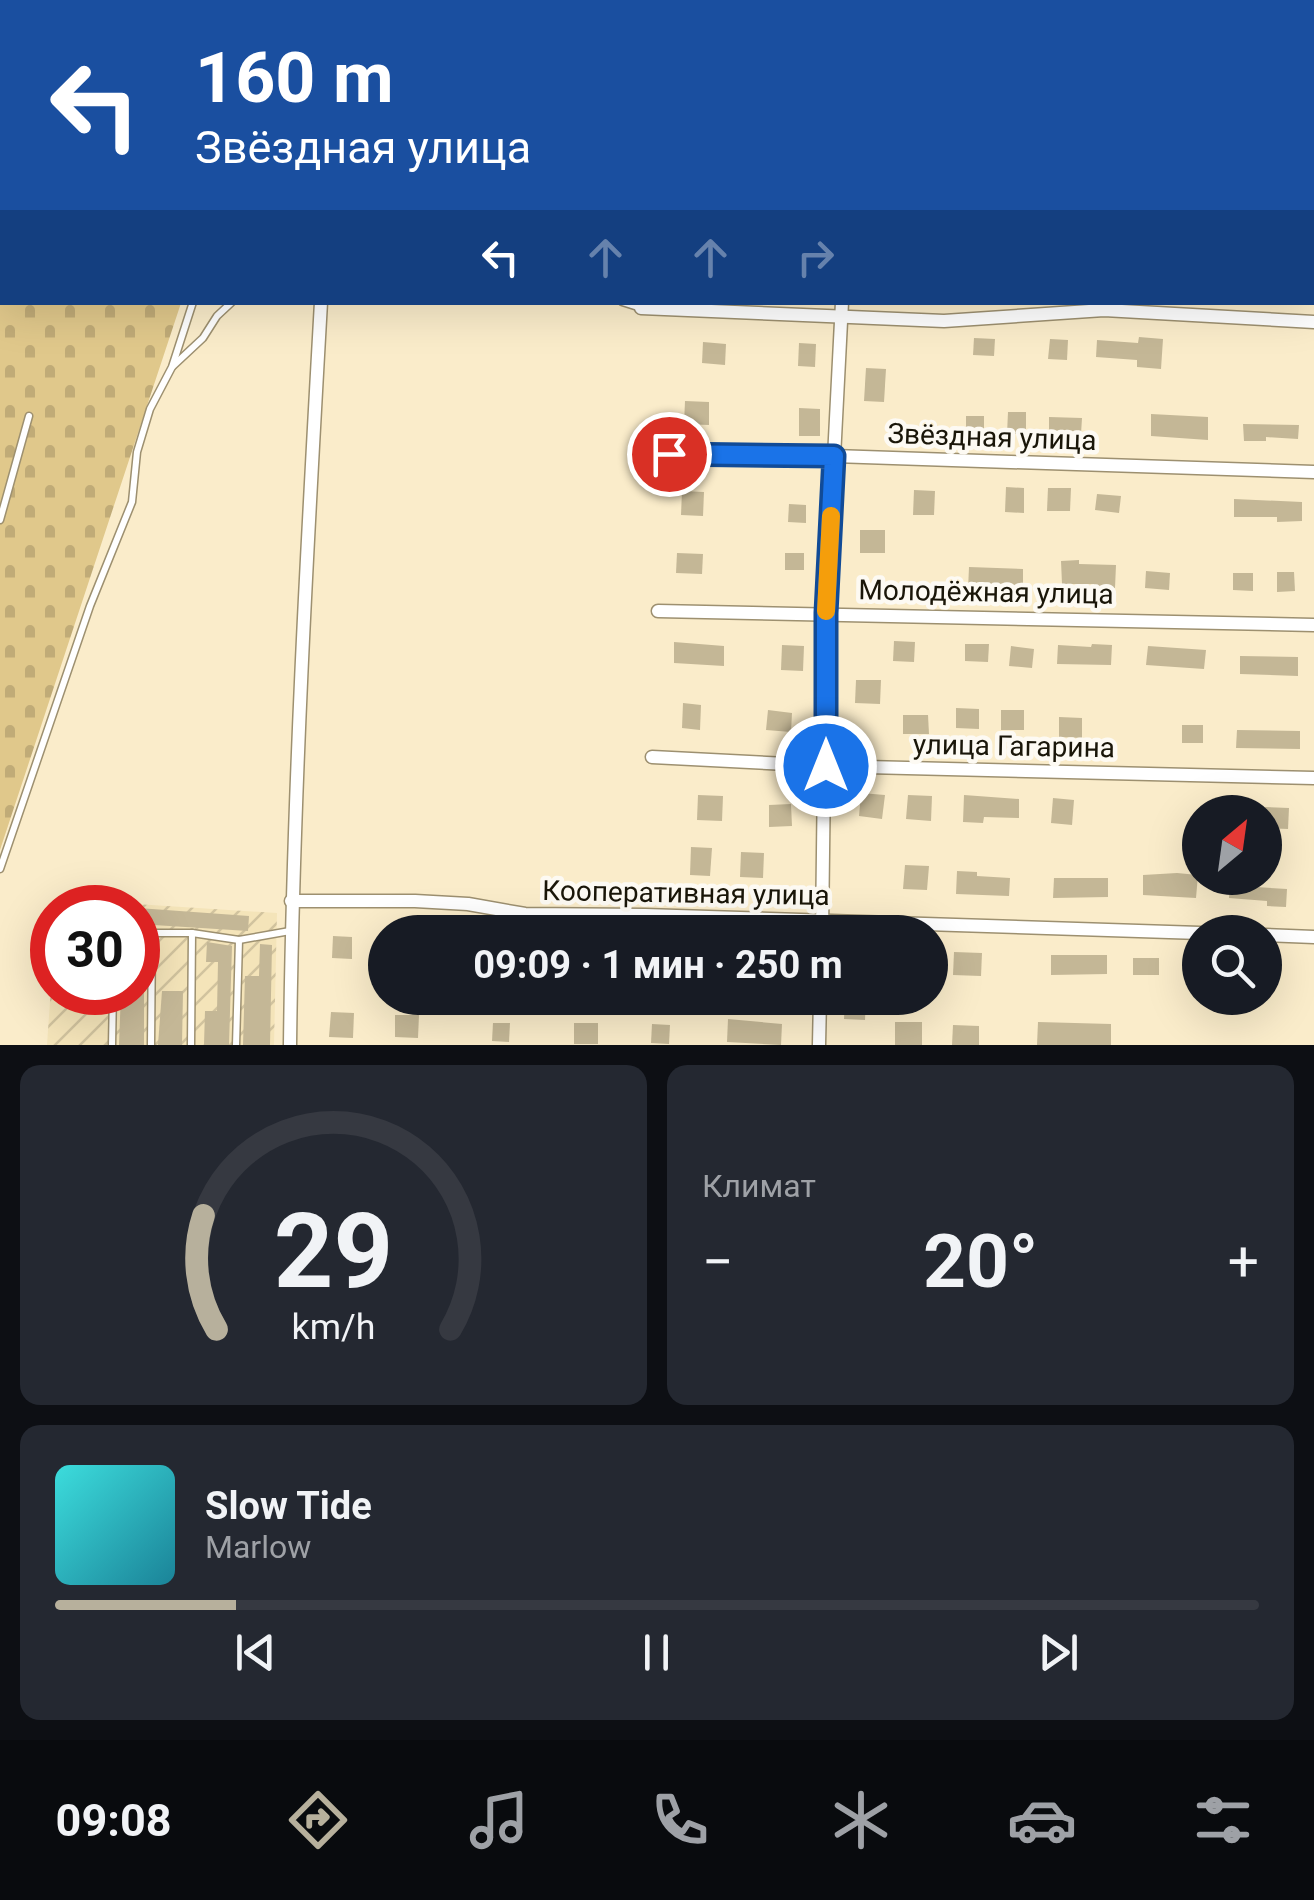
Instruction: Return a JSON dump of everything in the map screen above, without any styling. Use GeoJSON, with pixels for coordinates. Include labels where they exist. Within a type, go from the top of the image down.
{"type":"FeatureCollection","features":[{"type":"Feature","properties":{"kind":"street"},"geometry":{"type":"LineString","coordinates":[[290,1045],[291,902],[321,305]]}},
{"type":"Feature","properties":{"kind":"street"},"geometry":{"type":"LineString","coordinates":[[822,915],[826,613],[842,305]]}},
{"type":"Feature","properties":{"kind":"street"},"geometry":{"type":"LineString","coordinates":[[642,308],[944,321],[1104,310],[1314,322]]}},
{"type":"Feature","properties":{"kind":"street","name":"Звёздная улица"},"geometry":{"type":"LineString","coordinates":[[669,454],[1314,472]]}},
{"type":"Feature","properties":{"kind":"street","name":"Молодёжная улица"},"geometry":{"type":"LineString","coordinates":[[658,612],[1314,625]]}},
{"type":"Feature","properties":{"kind":"street","name":"улица Гагарина"},"geometry":{"type":"LineString","coordinates":[[652,757],[826,766],[1314,778]]}},
{"type":"Feature","properties":{"kind":"street","name":"Кооперативная улица"},"geometry":{"type":"LineString","coordinates":[[291,902],[451,903],[525,914],[659,915]]}},
{"type":"Feature","properties":{"kind":"street","name":"Кооперативная улица"},"geometry":{"type":"LineString","coordinates":[[948,929],[1182,933]]}},
{"type":"Feature","properties":{"kind":"street"},"geometry":{"type":"LineString","coordinates":[[1282,935],[1314,936]]}},
{"type":"Feature","properties":{"kind":"street"},"geometry":{"type":"LineString","coordinates":[[819,1045],[820,1015]]}},
{"type":"Feature","properties":{"kind":"lane"},"geometry":{"type":"LineString","coordinates":[[0,869],[90,606],[132,502],[137,452],[150,409],[172,367],[192,305]]}},
{"type":"Feature","properties":{"kind":"lane"},"geometry":{"type":"LineString","coordinates":[[172,367],[203,338],[229,305]]}},
{"type":"Feature","properties":{"kind":"lane"},"geometry":{"type":"LineString","coordinates":[[632,305],[642,308]]}},
{"type":"Feature","properties":{"kind":"lane"},"geometry":{"type":"LineString","coordinates":[[0,520],[29,416]]}},
{"type":"Feature","properties":{"kind":"lane"},"geometry":{"type":"LineString","coordinates":[[151,1045],[152,932],[239,940],[291,930]]}},
{"type":"Feature","properties":{"kind":"lane"},"geometry":{"type":"LineString","coordinates":[[192,934],[192,1045]]}},
{"type":"Feature","properties":{"kind":"lane"},"geometry":{"type":"LineString","coordinates":[[236,1045],[239,940]]}},
{"type":"Feature","properties":{"kind":"lane"},"geometry":{"type":"LineString","coordinates":[[112,1045],[113,1015]]}},
{"type":"Feature","properties":{"kind":"shaded area"},"geometry":{"type":"Polygon","coordinates":[[[160,906],[277,913],[274,1045],[47,1045],[49,1015],[160,1015],[160,906]]]}},
{"type":"Feature","properties":{"kind":"green space"},"geometry":{"type":"Polygon","coordinates":[[[0,305],[180,305],[0,850],[0,305]]]}},
{"type":"Feature","properties":{"kind":"building"},"geometry":{"type":"Polygon","coordinates":[[[1139,337],[1163,339],[1161,369],[1137,367],[1137,360],[1096,357],[1097,340],[1138,343],[1139,337]]]}},
{"type":"Feature","properties":{"kind":"building"},"geometry":{"type":"Polygon","coordinates":[[[974,338],[995,339],[994,356],[973,355],[974,338]]]}},
{"type":"Feature","properties":{"kind":"building"},"geometry":{"type":"Polygon","coordinates":[[[1050,339],[1068,340],[1067,360],[1048,359],[1050,339]]]}},
{"type":"Feature","properties":{"kind":"building"},"geometry":{"type":"Polygon","coordinates":[[[703,342],[726,344],[725,365],[702,363],[703,342]]]}},
{"type":"Feature","properties":{"kind":"building"},"geometry":{"type":"Polygon","coordinates":[[[799,343],[816,344],[815,367],[798,366],[799,343]]]}},
{"type":"Feature","properties":{"kind":"building"},"geometry":{"type":"Polygon","coordinates":[[[866,368],[886,369],[884,402],[864,401],[866,368]]]}},
{"type":"Feature","properties":{"kind":"building"},"geometry":{"type":"Polygon","coordinates":[[[685,401],[709,402],[709,425],[684,424],[685,401]]]}},
{"type":"Feature","properties":{"kind":"building"},"geometry":{"type":"Polygon","coordinates":[[[799,408],[820,409],[820,436],[799,436],[799,408]]]}},
{"type":"Feature","properties":{"kind":"building"},"geometry":{"type":"Polygon","coordinates":[[[1008,412],[1026,412],[1026,434],[1007,434],[1008,412]]]}},
{"type":"Feature","properties":{"kind":"building"},"geometry":{"type":"Polygon","coordinates":[[[1151,414],[1208,417],[1208,440],[1151,436],[1151,414]]]}},
{"type":"Feature","properties":{"kind":"building"},"geometry":{"type":"Polygon","coordinates":[[[966,416],[984,416],[984,435],[966,435],[966,416]]]}},
{"type":"Feature","properties":{"kind":"building"},"geometry":{"type":"Polygon","coordinates":[[[1049,417],[1082,418],[1081,434],[1049,434],[1049,417]]]}},
{"type":"Feature","properties":{"kind":"building"},"geometry":{"type":"Polygon","coordinates":[[[1243,424],[1299,425],[1298,439],[1266,437],[1266,441],[1244,441],[1243,424]]]}},
{"type":"Feature","properties":{"kind":"building"},"geometry":{"type":"Polygon","coordinates":[[[1006,487],[1024,488],[1024,513],[1005,512],[1006,487]]]}},
{"type":"Feature","properties":{"kind":"building"},"geometry":{"type":"Polygon","coordinates":[[[1048,488],[1071,488],[1070,511],[1047,511],[1048,488]]]}},
{"type":"Feature","properties":{"kind":"building"},"geometry":{"type":"Polygon","coordinates":[[[914,490],[935,491],[934,515],[913,515],[914,490]]]}},
{"type":"Feature","properties":{"kind":"building"},"geometry":{"type":"Polygon","coordinates":[[[682,491],[704,492],[703,516],[681,515],[682,491]]]}},
{"type":"Feature","properties":{"kind":"building"},"geometry":{"type":"Polygon","coordinates":[[[1097,494],[1121,496],[1119,513],[1095,510],[1097,494]]]}},
{"type":"Feature","properties":{"kind":"building"},"geometry":{"type":"Polygon","coordinates":[[[1234,499],[1302,502],[1302,521],[1234,517],[1234,499]]]}},
{"type":"Feature","properties":{"kind":"building"},"geometry":{"type":"Polygon","coordinates":[[[789,504],[806,505],[806,523],[788,522],[789,504]]]}},
{"type":"Feature","properties":{"kind":"building"},"geometry":{"type":"Polygon","coordinates":[[[860,530],[885,530],[885,553],[860,553],[860,530]]]}},
{"type":"Feature","properties":{"kind":"building"},"geometry":{"type":"Polygon","coordinates":[[[677,553],[703,554],[702,574],[676,573],[677,553]]]}},
{"type":"Feature","properties":{"kind":"building"},"geometry":{"type":"Polygon","coordinates":[[[785,553],[804,553],[804,570],[785,570],[785,553]]]}},
{"type":"Feature","properties":{"kind":"building"},"geometry":{"type":"Polygon","coordinates":[[[1079,560],[1079,564],[1116,565],[1115,588],[1062,584],[1061,561],[1079,560]]]}},
{"type":"Feature","properties":{"kind":"building"},"geometry":{"type":"Polygon","coordinates":[[[969,567],[1023,569],[1023,591],[968,590],[969,567]]]}},
{"type":"Feature","properties":{"kind":"building"},"geometry":{"type":"Polygon","coordinates":[[[1146,571],[1170,573],[1169,590],[1145,588],[1146,571]]]}},
{"type":"Feature","properties":{"kind":"building"},"geometry":{"type":"Polygon","coordinates":[[[1277,572],[1294,572],[1295,591],[1277,592],[1277,572]]]}},
{"type":"Feature","properties":{"kind":"building"},"geometry":{"type":"Polygon","coordinates":[[[1233,573],[1253,573],[1253,591],[1233,590],[1233,573]]]}},
{"type":"Feature","properties":{"kind":"building"},"geometry":{"type":"Polygon","coordinates":[[[894,641],[915,642],[914,662],[893,661],[894,641]]]}},
{"type":"Feature","properties":{"kind":"building"},"geometry":{"type":"Polygon","coordinates":[[[674,642],[724,646],[724,666],[674,663],[674,642]]]}},
{"type":"Feature","properties":{"kind":"building"},"geometry":{"type":"Polygon","coordinates":[[[965,644],[989,644],[988,662],[965,661],[965,644]]]}},
{"type":"Feature","properties":{"kind":"building"},"geometry":{"type":"Polygon","coordinates":[[[782,645],[804,646],[803,671],[781,670],[782,645]]]}},
{"type":"Feature","properties":{"kind":"building"},"geometry":{"type":"Polygon","coordinates":[[[1058,645],[1112,645],[1111,665],[1057,664],[1058,645]]]}},
{"type":"Feature","properties":{"kind":"building"},"geometry":{"type":"Polygon","coordinates":[[[1011,646],[1034,649],[1032,668],[1009,666],[1011,646]]]}},
{"type":"Feature","properties":{"kind":"building"},"geometry":{"type":"Polygon","coordinates":[[[1148,646],[1206,650],[1204,669],[1146,665],[1148,646]]]}},
{"type":"Feature","properties":{"kind":"building"},"geometry":{"type":"Polygon","coordinates":[[[1240,656],[1298,657],[1298,676],[1240,674],[1240,656]]]}},
{"type":"Feature","properties":{"kind":"building"},"geometry":{"type":"Polygon","coordinates":[[[856,680],[881,680],[880,704],[855,703],[856,680]]]}},
{"type":"Feature","properties":{"kind":"building"},"geometry":{"type":"Polygon","coordinates":[[[683,703],[701,705],[700,730],[682,728],[683,703]]]}},
{"type":"Feature","properties":{"kind":"building"},"geometry":{"type":"Polygon","coordinates":[[[956,708],[979,709],[979,729],[956,728],[956,708]]]}},
{"type":"Feature","properties":{"kind":"building"},"geometry":{"type":"Polygon","coordinates":[[[768,710],[792,713],[791,732],[766,730],[768,710]]]}},
{"type":"Feature","properties":{"kind":"building"},"geometry":{"type":"Polygon","coordinates":[[[1001,710],[1024,710],[1024,730],[1001,730],[1001,710]]]}},
{"type":"Feature","properties":{"kind":"building"},"geometry":{"type":"Polygon","coordinates":[[[903,715],[928,715],[929,734],[903,734],[903,715]]]}},
{"type":"Feature","properties":{"kind":"building"},"geometry":{"type":"Polygon","coordinates":[[[1059,717],[1082,718],[1082,738],[1059,737],[1059,717]]]}},
{"type":"Feature","properties":{"kind":"building"},"geometry":{"type":"Polygon","coordinates":[[[1182,725],[1203,725],[1203,743],[1182,743],[1182,725]]]}},
{"type":"Feature","properties":{"kind":"building"},"geometry":{"type":"Polygon","coordinates":[[[1237,730],[1300,731],[1300,749],[1236,748],[1237,730]]]}},
{"type":"Feature","properties":{"kind":"building"},"geometry":{"type":"Polygon","coordinates":[[[861,793],[885,795],[882,819],[859,816],[861,793]]]}},
{"type":"Feature","properties":{"kind":"building"},"geometry":{"type":"Polygon","coordinates":[[[698,795],[723,796],[722,821],[697,820],[698,795]]]}},
{"type":"Feature","properties":{"kind":"building"},"geometry":{"type":"Polygon","coordinates":[[[908,795],[932,796],[931,821],[906,819],[908,795]]]}},
{"type":"Feature","properties":{"kind":"building"},"geometry":{"type":"Polygon","coordinates":[[[964,795],[1019,799],[1019,818],[984,817],[983,823],[963,822],[964,795]]]}},
{"type":"Feature","properties":{"kind":"building"},"geometry":{"type":"Polygon","coordinates":[[[1053,798],[1074,800],[1072,825],[1051,823],[1053,798]]]}},
{"type":"Feature","properties":{"kind":"building"},"geometry":{"type":"Polygon","coordinates":[[[791,804],[792,826],[769,827],[769,805],[791,804]]]}},
{"type":"Feature","properties":{"kind":"building"},"geometry":{"type":"Polygon","coordinates":[[[1282,808],[1289,808],[1288,829],[1282,829],[1282,808]]]}},
{"type":"Feature","properties":{"kind":"building"},"geometry":{"type":"Polygon","coordinates":[[[691,847],[712,848],[710,876],[690,875],[691,847]]]}},
{"type":"Feature","properties":{"kind":"building"},"geometry":{"type":"Polygon","coordinates":[[[741,852],[764,853],[763,878],[740,877],[741,852]]]}},
{"type":"Feature","properties":{"kind":"building"},"geometry":{"type":"Polygon","coordinates":[[[905,865],[929,866],[927,890],[903,889],[905,865]]]}},
{"type":"Feature","properties":{"kind":"building"},"geometry":{"type":"Polygon","coordinates":[[[957,871],[1010,878],[1009,896],[956,894],[957,871]]]}},
{"type":"Feature","properties":{"kind":"building"},"geometry":{"type":"Polygon","coordinates":[[[1182,873],[1182,895],[1196,898],[1143,895],[1143,875],[1182,873]]]}},
{"type":"Feature","properties":{"kind":"building"},"geometry":{"type":"Polygon","coordinates":[[[1054,878],[1108,878],[1108,897],[1053,898],[1054,878]]]}},
{"type":"Feature","properties":{"kind":"building"},"geometry":{"type":"Polygon","coordinates":[[[1282,889],[1287,889],[1286,907],[1229,898],[1282,895],[1282,889]]]}},
{"type":"Feature","properties":{"kind":"building"},"geometry":{"type":"Polygon","coordinates":[[[160,910],[249,916],[248,931],[160,925],[160,910]]]}},
{"type":"Feature","properties":{"kind":"building"},"geometry":{"type":"Polygon","coordinates":[[[333,936],[352,937],[352,959],[332,958],[333,936]]]}},
{"type":"Feature","properties":{"kind":"building"},"geometry":{"type":"Polygon","coordinates":[[[207,942],[232,946],[229,1045],[204,1045],[205,1011],[217,1011],[218,962],[206,962],[207,942]]]}},
{"type":"Feature","properties":{"kind":"building"},"geometry":{"type":"Polygon","coordinates":[[[260,944],[272,945],[270,1045],[243,1045],[245,976],[259,976],[260,944]]]}},
{"type":"Feature","properties":{"kind":"building"},"geometry":{"type":"Polygon","coordinates":[[[954,952],[982,953],[981,976],[953,975],[954,952]]]}},
{"type":"Feature","properties":{"kind":"building"},"geometry":{"type":"Polygon","coordinates":[[[1051,955],[1107,955],[1107,974],[1051,975],[1051,955]]]}},
{"type":"Feature","properties":{"kind":"building"},"geometry":{"type":"Polygon","coordinates":[[[1133,958],[1159,958],[1159,975],[1133,975],[1133,958]]]}},
{"type":"Feature","properties":{"kind":"building"},"geometry":{"type":"Polygon","coordinates":[[[162,991],[183,991],[182,1045],[158,1045],[162,991]]]}},
{"type":"Feature","properties":{"kind":"building"},"geometry":{"type":"Polygon","coordinates":[[[331,1012],[354,1013],[353,1038],[329,1037],[331,1012]]]}},
{"type":"Feature","properties":{"kind":"building"},"geometry":{"type":"Polygon","coordinates":[[[120,1015],[144,1015],[144,1045],[119,1045],[120,1015]]]}},
{"type":"Feature","properties":{"kind":"building"},"geometry":{"type":"Polygon","coordinates":[[[395,1015],[419,1015],[418,1038],[395,1037],[395,1015]]]}},
{"type":"Feature","properties":{"kind":"building"},"geometry":{"type":"Polygon","coordinates":[[[844,1015],[865,1015],[865,1020],[844,1019],[844,1015]]]}},
{"type":"Feature","properties":{"kind":"building"},"geometry":{"type":"Polygon","coordinates":[[[728,1019],[782,1024],[781,1045],[727,1042],[728,1019]]]}},
{"type":"Feature","properties":{"kind":"building"},"geometry":{"type":"Polygon","coordinates":[[[895,1022],[922,1022],[922,1045],[895,1045],[895,1022]]]}},
{"type":"Feature","properties":{"kind":"building"},"geometry":{"type":"Polygon","coordinates":[[[1038,1022],[1111,1024],[1111,1045],[1037,1045],[1038,1022]]]}},
{"type":"Feature","properties":{"kind":"building"},"geometry":{"type":"Polygon","coordinates":[[[493,1023],[510,1023],[509,1042],[492,1041],[493,1023]]]}},
{"type":"Feature","properties":{"kind":"building"},"geometry":{"type":"Polygon","coordinates":[[[574,1023],[598,1023],[598,1044],[574,1044],[574,1023]]]}},
{"type":"Feature","properties":{"kind":"building"},"geometry":{"type":"Polygon","coordinates":[[[652,1024],[670,1025],[669,1044],[651,1043],[652,1024]]]}},
{"type":"Feature","properties":{"kind":"building"},"geometry":{"type":"Polygon","coordinates":[[[953,1025],[979,1026],[979,1045],[952,1045],[953,1025]]]}},
{"type":"Feature","properties":{"kind":"slow traffic"},"geometry":{"type":"LineString","coordinates":[[826,611],[831,516]]}},
{"type":"Feature","properties":{"kind":"route"},"geometry":{"type":"LineString","coordinates":[[669,454],[834,456],[826,613],[826,766]]}}]}
